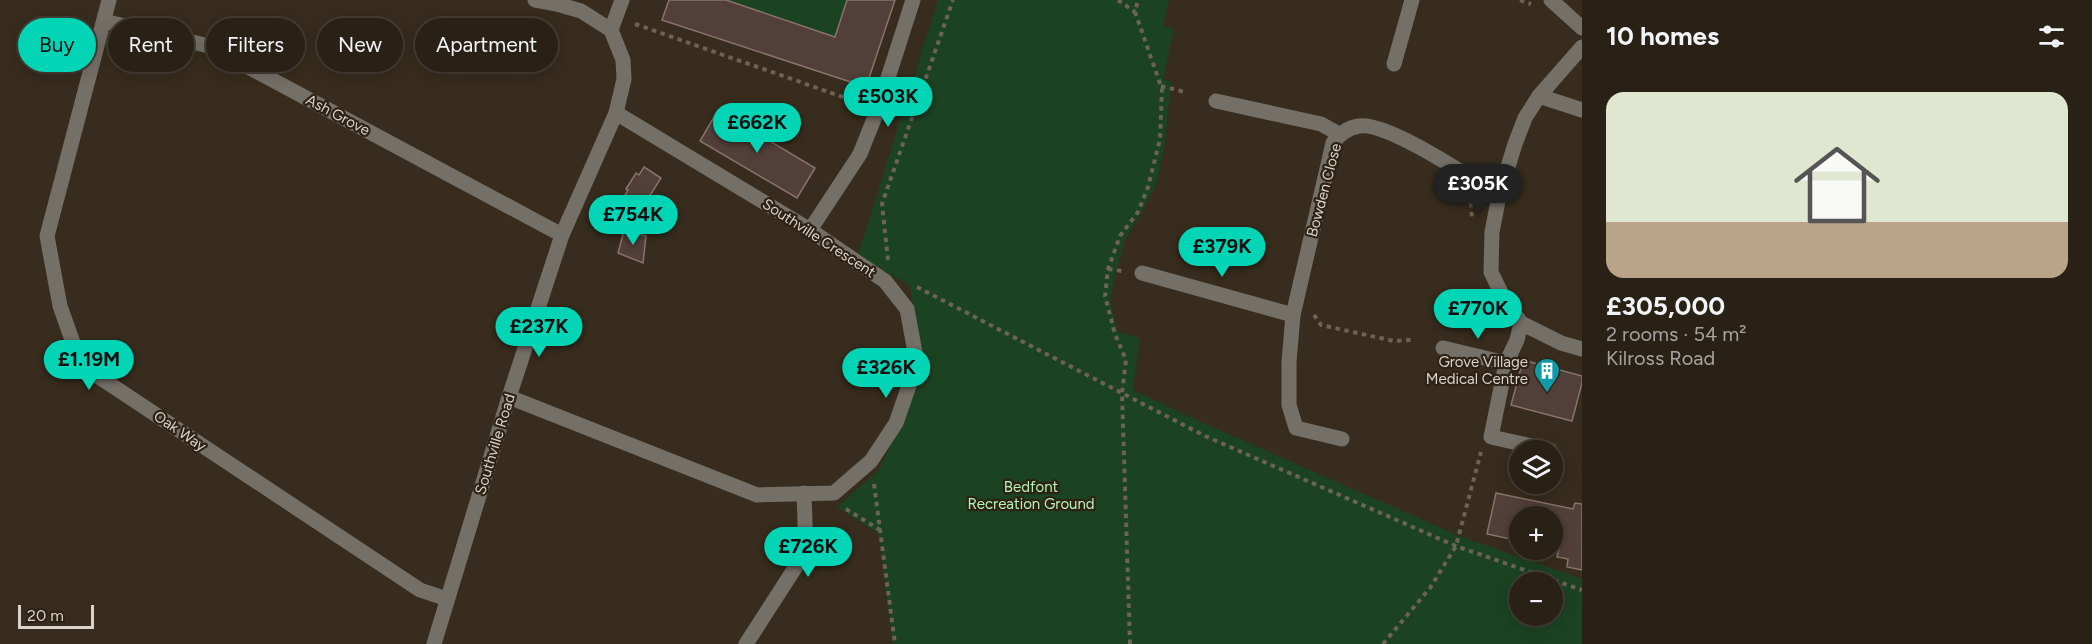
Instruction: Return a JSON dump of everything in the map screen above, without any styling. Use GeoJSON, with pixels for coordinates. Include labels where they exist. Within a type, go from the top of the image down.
{"type":"FeatureCollection","features":[{"type":"Feature","properties":{"kind":"street","name":"Oak Way"},"geometry":{"type":"LineString","coordinates":[[109,0],[47,236],[60,306],[81,365],[420,590],[447,599]]}},
{"type":"Feature","properties":{"kind":"street"},"geometry":{"type":"LineString","coordinates":[[536,0],[581,11],[613,24],[622,0]]}},
{"type":"Feature","properties":{"kind":"street"},"geometry":{"type":"LineString","coordinates":[[810,230],[860,154],[878,109],[913,0]]}},
{"type":"Feature","properties":{"kind":"street"},"geometry":{"type":"LineString","coordinates":[[1394,64],[1412,0]]}},
{"type":"Feature","properties":{"kind":"street"},"geometry":{"type":"LineString","coordinates":[[1551,0],[1582,28]]}},
{"type":"Feature","properties":{"kind":"street","name":"Ash Grove"},"geometry":{"type":"LineString","coordinates":[[104,21],[208,46],[562,235]]}},
{"type":"Feature","properties":{"kind":"street","name":"Southville Road"},"geometry":{"type":"LineString","coordinates":[[434,644],[508,398],[562,235],[616,113],[624,79],[623,60],[613,24]]}},
{"type":"Feature","properties":{"kind":"street"},"geometry":{"type":"LineString","coordinates":[[1582,47],[1539,96],[1515,144],[1499,196],[1492,232],[1491,272],[1504,299],[1521,323],[1561,343],[1582,349]]}},
{"type":"Feature","properties":{"kind":"street"},"geometry":{"type":"LineString","coordinates":[[1539,96],[1582,110]]}},
{"type":"Feature","properties":{"kind":"street"},"geometry":{"type":"LineString","coordinates":[[1216,101],[1321,124],[1339,134]]}},
{"type":"Feature","properties":{"kind":"street","name":"Southville Crescent"},"geometry":{"type":"LineString","coordinates":[[616,113],[810,230],[885,281],[907,309],[917,363],[896,423],[871,461],[834,493]]}},
{"type":"Feature","properties":{"kind":"street","name":"Bowden Close"},"geometry":{"type":"LineString","coordinates":[[1342,439],[1296,428],[1289,405],[1289,362],[1293,315],[1334,143],[1339,134],[1360,126],[1377,128],[1410,142],[1499,196]]}},
{"type":"Feature","properties":{"kind":"street"},"geometry":{"type":"LineString","coordinates":[[1142,273],[1293,315]]}},
{"type":"Feature","properties":{"kind":"street"},"geometry":{"type":"LineString","coordinates":[[1509,441],[1491,437],[1506,363],[1517,340],[1521,323]]}},
{"type":"Feature","properties":{"kind":"street"},"geometry":{"type":"LineString","coordinates":[[1443,348],[1506,363]]}},
{"type":"Feature","properties":{"kind":"street"},"geometry":{"type":"LineString","coordinates":[[508,398],[757,495],[834,493]]}},
{"type":"Feature","properties":{"kind":"street"},"geometry":{"type":"LineString","coordinates":[[746,644],[806,551],[804,493]]}},
{"type":"Feature","properties":{"kind":"path"},"geometry":{"type":"LineString","coordinates":[[888,262],[882,204],[953,0]]}},
{"type":"Feature","properties":{"kind":"path"},"geometry":{"type":"LineString","coordinates":[[1118,0],[1135,12]]}},
{"type":"Feature","properties":{"kind":"path"},"geometry":{"type":"LineString","coordinates":[[1130,644],[1122,393],[1126,360],[1115,334],[1105,296],[1108,269],[1120,236],[1138,212],[1148,187],[1160,139],[1161,86],[1135,12],[1138,0]]}},
{"type":"Feature","properties":{"kind":"path"},"geometry":{"type":"LineString","coordinates":[[613,24],[878,109]]}},
{"type":"Feature","properties":{"kind":"path"},"geometry":{"type":"LineString","coordinates":[[1161,86],[1185,92]]}},
{"type":"Feature","properties":{"kind":"path"},"geometry":{"type":"LineString","coordinates":[[1471,200],[1472,221]]}},
{"type":"Feature","properties":{"kind":"path"},"geometry":{"type":"LineString","coordinates":[[915,286],[1205,436],[1455,546],[1582,590]]}},
{"type":"Feature","properties":{"kind":"path"},"geometry":{"type":"LineString","coordinates":[[1310,310],[1321,325],[1394,341],[1411,340]]}},
{"type":"Feature","properties":{"kind":"path"},"geometry":{"type":"LineString","coordinates":[[1383,644],[1430,588],[1455,546],[1481,451],[1491,437]]}},
{"type":"Feature","properties":{"kind":"path"},"geometry":{"type":"LineString","coordinates":[[873,476],[895,644]]}},
{"type":"Feature","properties":{"kind":"path"},"geometry":{"type":"LineString","coordinates":[[834,493],[834,501],[881,531]]}},
{"type":"Feature","properties":{"kind":"green space"},"geometry":{"type":"Polygon","coordinates":[[[726,0],[847,0],[835,37],[726,0]]]}},
{"type":"Feature","properties":{"kind":"green space","name":"Bedfont Recreation Ground"},"geometry":{"type":"Polygon","coordinates":[[[938,0],[1169,0],[1163,25],[1174,29],[1163,79],[1171,82],[1165,143],[1156,186],[1125,240],[1110,300],[1117,331],[1140,338],[1133,390],[1459,536],[1509,553],[1509,560],[1528,560],[1562,572],[1509,572],[1509,626],[1563,626],[1563,572],[1582,579],[1582,644],[893,644],[879,534],[837,507],[879,470],[924,373],[910,286],[858,255],[938,0]]]}},
{"type":"Feature","properties":{"kind":"building"},"geometry":{"type":"Polygon","coordinates":[[[669,0],[726,0],[835,37],[847,0],[895,0],[866,87],[662,20],[669,0]]]}},
{"type":"Feature","properties":{"kind":"building"},"geometry":{"type":"Polygon","coordinates":[[[718,110],[815,168],[797,198],[700,141],[718,110]]]}},
{"type":"Feature","properties":{"kind":"building"},"geometry":{"type":"Polygon","coordinates":[[[644,167],[661,178],[637,216],[620,204],[636,173],[639,175],[644,167]]]}},
{"type":"Feature","properties":{"kind":"building"},"geometry":{"type":"Polygon","coordinates":[[[624,230],[646,236],[643,263],[618,253],[624,230]]]}},
{"type":"Feature","properties":{"kind":"building","name":"Grove Village Medical Centre"},"geometry":{"type":"Polygon","coordinates":[[[1523,360],[1582,376],[1572,421],[1511,405],[1523,360]]]}},
{"type":"Feature","properties":{"kind":"building"},"geometry":{"type":"Polygon","coordinates":[[[1496,493],[1559,506],[1509,506],[1509,539],[1487,534],[1496,493]]]}},
{"type":"Feature","properties":{"kind":"building"},"geometry":{"type":"Polygon","coordinates":[[[1575,503],[1582,504],[1582,570],[1567,567],[1568,559],[1563,558],[1563,507],[1573,509],[1575,503]]]}},
{"type":"Feature","properties":{"kind":"place","name":"Grove Village Medical Centre"},"geometry":{"type":"Point","coordinates":[1547,394]}}]}
